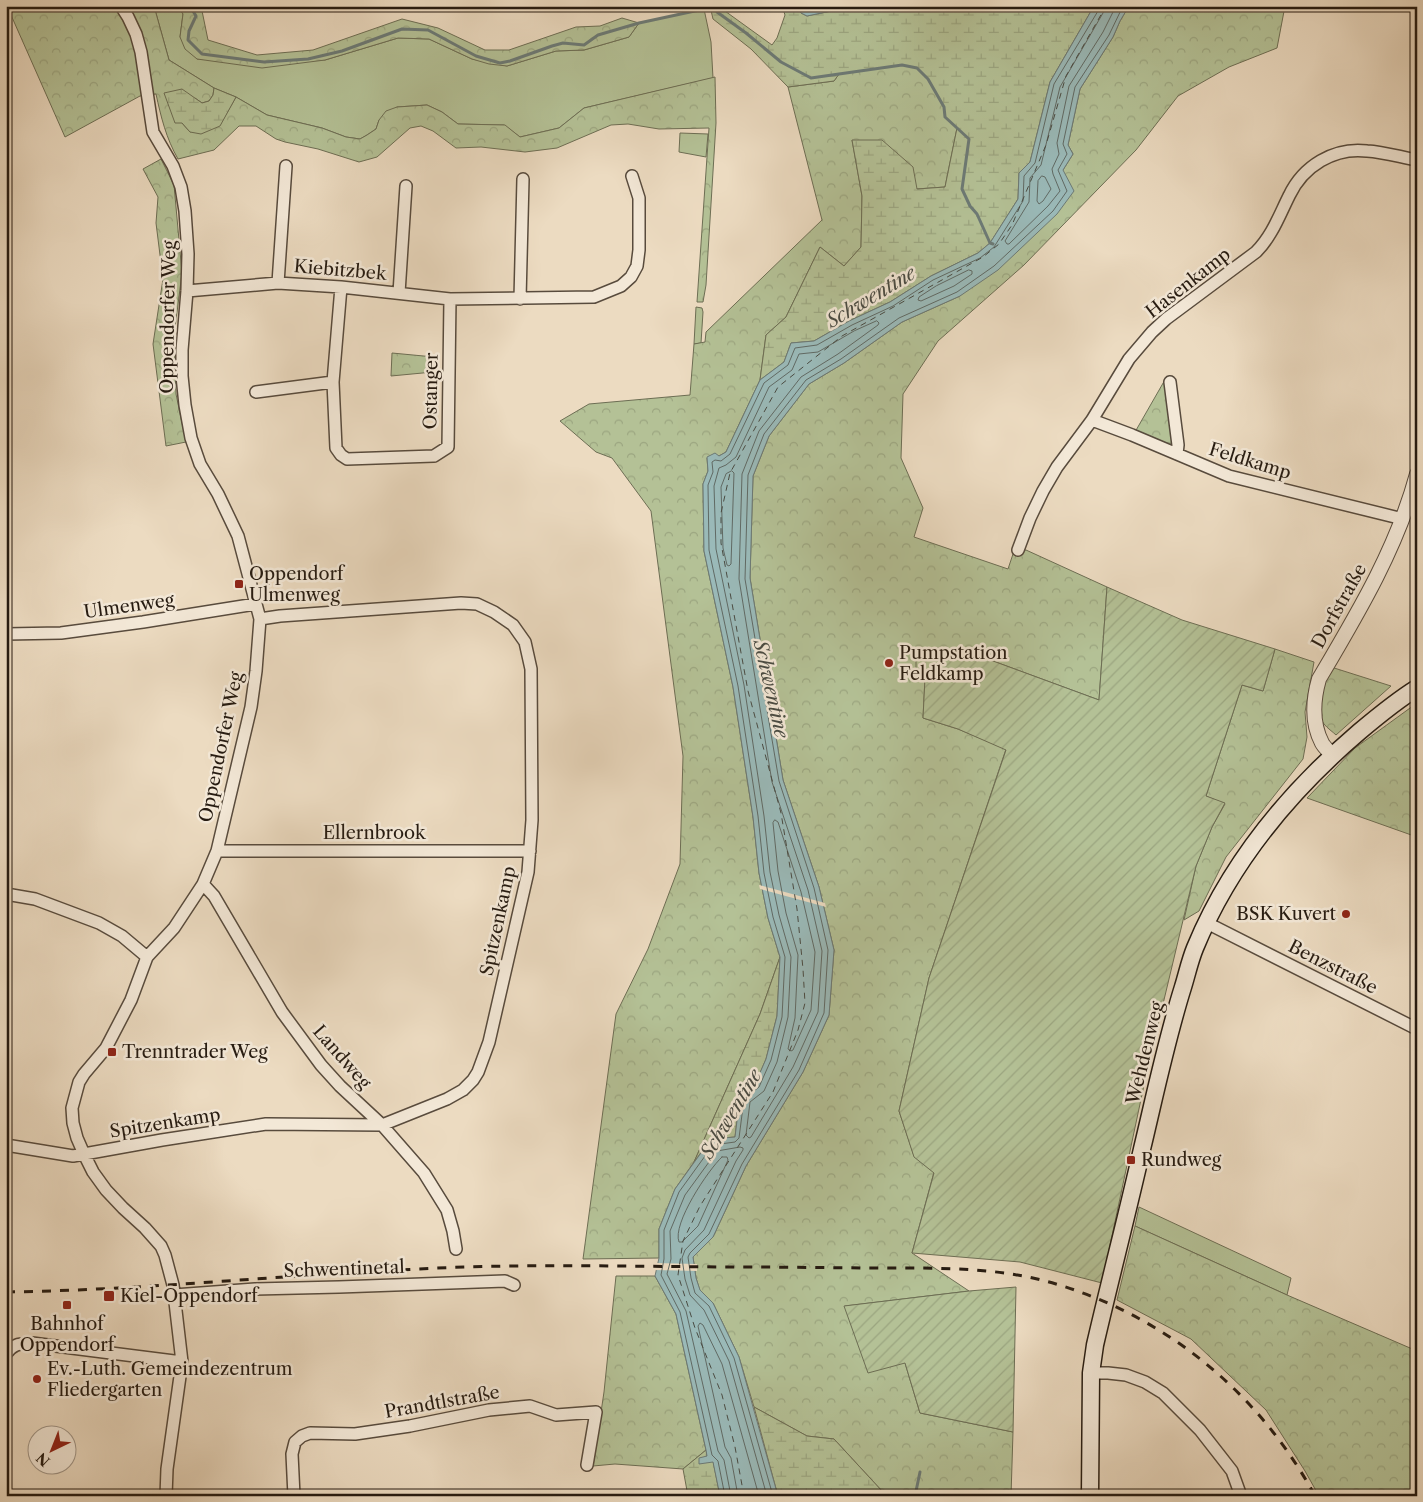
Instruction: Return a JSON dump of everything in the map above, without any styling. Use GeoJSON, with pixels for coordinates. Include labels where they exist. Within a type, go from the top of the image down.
{"type":"FeatureCollection","features":[{"type":"Feature","properties":{"kind":"main road","name":"Wehdenweg"},"geometry":{"type":"LineString","coordinates":[[1090,1496],[1091,1373],[1095,1345],[1174,1016],[1195,948],[1238,867],[1272,821],[1305,782],[1332,755],[1411,692]]}},
{"type":"Feature","properties":{"kind":"street","name":"Oppendorfer Weg"},"geometry":{"type":"LineString","coordinates":[[121,6],[136,34],[141,52],[153,132],[173,166],[181,187],[185,211],[188,254],[182,376],[191,438],[200,464],[218,494],[238,536],[260,619],[251,707],[217,851],[203,884],[174,928],[146,957],[131,1000],[106,1048],[79,1082],[72,1108],[72,1124],[93,1172],[106,1190],[145,1228],[160,1246],[173,1285],[181,1360],[166,1496]]}},
{"type":"Feature","properties":{"kind":"street","name":"Hasenkamp"},"geometry":{"type":"LineString","coordinates":[[1018,550],[1030,518],[1057,467],[1092,420],[1130,359],[1152,332],[1166,319],[1263,245],[1274,228],[1290,194],[1308,170],[1322,159],[1347,151],[1366,150],[1417,160]]}},
{"type":"Feature","properties":{"kind":"street","name":"Kiebitzbek"},"geometry":{"type":"LineString","coordinates":[[278,283],[286,166]]}},
{"type":"Feature","properties":{"kind":"street","name":"Kiebitzbek"},"geometry":{"type":"LineString","coordinates":[[187,291],[278,283],[341,287],[450,299],[594,297],[621,286],[631,277],[637,266],[639,250],[639,198],[632,176]]}},
{"type":"Feature","properties":{"kind":"street"},"geometry":{"type":"LineString","coordinates":[[520,299],[523,178]]}},
{"type":"Feature","properties":{"kind":"street","name":"Kiebitzbek"},"geometry":{"type":"LineString","coordinates":[[399,293],[406,186]]}},
{"type":"Feature","properties":{"kind":"street","name":"Ostanger"},"geometry":{"type":"LineString","coordinates":[[341,287],[334,382],[336,448],[347,459],[434,456],[448,447],[450,299]]}},
{"type":"Feature","properties":{"kind":"street"},"geometry":{"type":"LineString","coordinates":[[256,392],[334,382]]}},
{"type":"Feature","properties":{"kind":"street"},"geometry":{"type":"LineString","coordinates":[[1170,382],[1178,445],[1177,454]]}},
{"type":"Feature","properties":{"kind":"street","name":"Feldkamp"},"geometry":{"type":"LineString","coordinates":[[1092,420],[1229,476],[1403,519]]}},
{"type":"Feature","properties":{"kind":"street","name":"Dorfstraße"},"geometry":{"type":"LineString","coordinates":[[1332,755],[1322,743],[1316,725],[1314,696],[1319,679],[1375,581],[1403,519],[1417,474]]}},
{"type":"Feature","properties":{"kind":"street","name":"Spitzenkamp"},"geometry":{"type":"LineString","coordinates":[[84,1154],[266,1124],[382,1125],[447,1100],[463,1090],[478,1072],[491,1032],[528,872],[532,820],[530,669],[525,642],[513,625],[494,612],[477,604],[461,603],[260,619]]}},
{"type":"Feature","properties":{"kind":"street","name":"Ulmenweg"},"geometry":{"type":"LineString","coordinates":[[6,634],[61,633],[256,604]]}},
{"type":"Feature","properties":{"kind":"street","name":"Ellernbrook"},"geometry":{"type":"LineString","coordinates":[[217,851],[530,851]]}},
{"type":"Feature","properties":{"kind":"street","name":"Landweg"},"geometry":{"type":"LineString","coordinates":[[203,884],[214,896],[261,977],[321,1065],[340,1086],[382,1125],[424,1173],[446,1210],[453,1231],[456,1249]]}},
{"type":"Feature","properties":{"kind":"street"},"geometry":{"type":"LineString","coordinates":[[6,894],[35,899],[99,923],[122,936],[146,957]]}},
{"type":"Feature","properties":{"kind":"street","name":"Benzstraße"},"geometry":{"type":"LineString","coordinates":[[1207,923],[1417,1029]]}},
{"type":"Feature","properties":{"kind":"street"},"geometry":{"type":"LineString","coordinates":[[6,1145],[73,1156],[84,1154]]}},
{"type":"Feature","properties":{"kind":"street","name":"Schwentinetal"},"geometry":{"type":"LineString","coordinates":[[174,1295],[255,1288],[505,1281],[514,1285]]}},
{"type":"Feature","properties":{"kind":"street"},"geometry":{"type":"LineString","coordinates":[[6,1354],[11,1347],[32,1343],[181,1360]]}},
{"type":"Feature","properties":{"kind":"street"},"geometry":{"type":"LineString","coordinates":[[1091,1373],[1126,1375],[1145,1382],[1163,1394],[1200,1430],[1232,1471],[1242,1496]]}},
{"type":"Feature","properties":{"kind":"street","name":"Prandtlstraße"},"geometry":{"type":"LineString","coordinates":[[294,1496],[292,1454],[295,1442],[302,1436],[310,1433],[355,1434],[371,1432],[489,1410],[530,1406],[556,1415],[596,1412],[587,1465]]}},
{"type":"Feature","properties":{"kind":"green space"},"geometry":{"type":"Polygon","coordinates":[[[7,6],[154,6],[169,60],[214,88],[213,95],[209,101],[202,103],[195,98],[182,123],[190,132],[220,125],[236,97],[267,115],[322,128],[346,137],[360,139],[376,129],[379,120],[386,111],[397,107],[427,105],[442,112],[458,124],[505,125],[520,137],[559,128],[584,108],[715,77],[716,123],[706,285],[703,302],[697,302],[709,128],[659,129],[628,124],[611,125],[557,148],[525,152],[481,147],[456,148],[433,131],[421,126],[410,128],[377,157],[359,162],[318,149],[276,139],[256,126],[239,126],[214,150],[178,159],[167,135],[156,94],[140,96],[65,137],[7,6]]]}},
{"type":"Feature","properties":{"kind":"green space"},"geometry":{"type":"Polygon","coordinates":[[[154,6],[178,6],[183,14],[180,37],[197,59],[325,60],[398,38],[429,39],[472,59],[507,66],[556,51],[584,50],[629,37],[639,23],[704,9],[711,42],[713,78],[584,108],[559,128],[520,137],[504,125],[458,124],[442,112],[427,105],[397,107],[379,120],[376,129],[360,139],[346,137],[322,128],[267,115],[236,97],[214,88],[169,60],[154,6]]]}},
{"type":"Feature","properties":{"kind":"green space"},"geometry":{"type":"Polygon","coordinates":[[[178,6],[201,6],[208,40],[257,55],[313,50],[402,19],[438,28],[485,50],[509,50],[576,27],[600,26],[622,18],[639,23],[629,37],[584,50],[556,51],[507,66],[489,64],[472,59],[429,39],[398,38],[325,60],[262,68],[197,59],[185,49],[180,37],[183,14],[178,6]]]}},
{"type":"Feature","properties":{"kind":"green space"},"geometry":{"type":"Polygon","coordinates":[[[710,6],[718,6],[772,45],[777,38],[785,15],[782,6],[799,6],[801,13],[807,16],[856,6],[1094,6],[1050,82],[1030,162],[1019,173],[1018,199],[990,243],[978,253],[931,276],[890,302],[849,321],[814,341],[791,343],[784,362],[760,380],[766,335],[786,317],[820,247],[844,266],[861,247],[862,196],[852,140],[882,140],[913,167],[917,189],[945,187],[957,128],[945,117],[944,107],[928,79],[917,68],[902,65],[839,74],[834,81],[788,87],[751,49],[713,19],[710,6]]]}},
{"type":"Feature","properties":{"kind":"green space"},"geometry":{"type":"Polygon","coordinates":[[[1129,6],[1285,6],[1277,48],[1229,67],[1178,96],[1136,150],[1024,265],[938,341],[903,394],[901,458],[923,508],[914,537],[1008,569],[1014,551],[1026,550],[1107,587],[1099,700],[993,661],[942,648],[924,649],[923,718],[958,729],[1006,749],[929,978],[899,1111],[914,1156],[934,1172],[912,1253],[969,1291],[845,1306],[905,1363],[920,1413],[1013,1432],[1011,1496],[888,1496],[834,1439],[807,1436],[754,1407],[739,1357],[713,1303],[700,1291],[693,1257],[713,1237],[746,1166],[803,1072],[829,1015],[834,950],[819,887],[783,780],[750,578],[753,476],[769,436],[809,384],[844,363],[902,322],[960,296],[1063,170],[1073,154],[1068,145],[1080,89],[1113,37],[1129,6]]]}},
{"type":"Feature","properties":{"kind":"green space"},"geometry":{"type":"Polygon","coordinates":[[[902,65],[917,68],[928,79],[944,107],[945,117],[957,128],[945,187],[916,189],[852,140],[862,196],[861,247],[844,266],[820,247],[786,317],[766,335],[760,380],[726,452],[719,456],[707,458],[708,471],[703,484],[704,551],[733,687],[753,817],[759,873],[768,918],[780,957],[760,1014],[694,1162],[675,1189],[659,1229],[659,1258],[583,1259],[616,1014],[648,949],[680,864],[683,756],[651,511],[612,458],[596,452],[560,421],[589,404],[690,395],[694,344],[705,342],[706,332],[822,220],[788,87],[834,81],[839,74],[902,65]]]}},
{"type":"Feature","properties":{"kind":"green space"},"geometry":{"type":"Polygon","coordinates":[[[214,88],[236,97],[220,126],[201,134],[190,132],[182,123],[175,123],[164,93],[182,89],[202,103],[209,101],[213,95],[214,88]]]}},
{"type":"Feature","properties":{"kind":"green space"},"geometry":{"type":"Polygon","coordinates":[[[680,133],[708,134],[706,157],[679,152],[680,133]]]}},
{"type":"Feature","properties":{"kind":"green space"},"geometry":{"type":"Polygon","coordinates":[[[161,159],[174,185],[182,273],[174,336],[176,394],[186,442],[166,446],[153,344],[163,279],[156,223],[158,197],[143,169],[161,159]]]}},
{"type":"Feature","properties":{"kind":"green space"},"geometry":{"type":"Polygon","coordinates":[[[696,307],[702,308],[703,312],[701,343],[694,344],[696,307]]]}},
{"type":"Feature","properties":{"kind":"green space"},"geometry":{"type":"Polygon","coordinates":[[[392,353],[434,357],[433,372],[391,376],[392,353]]]}},
{"type":"Feature","properties":{"kind":"green space"},"geometry":{"type":"Polygon","coordinates":[[[1166,378],[1173,448],[1135,432],[1166,378]]]}},
{"type":"Feature","properties":{"kind":"green space"},"geometry":{"type":"Polygon","coordinates":[[[1107,587],[1182,620],[1275,649],[1263,691],[1242,685],[1206,796],[1225,803],[1212,827],[1196,866],[1147,1071],[1102,1283],[1020,1262],[912,1253],[934,1173],[914,1157],[899,1111],[929,978],[1006,750],[958,729],[923,718],[925,678],[916,674],[916,659],[924,649],[942,648],[993,661],[1099,700],[1107,587]]]}},
{"type":"Feature","properties":{"kind":"green space"},"geometry":{"type":"Polygon","coordinates":[[[1275,649],[1314,662],[1305,712],[1307,737],[1303,759],[1226,857],[1199,911],[1184,920],[1196,866],[1212,827],[1225,804],[1206,796],[1242,685],[1263,691],[1275,649]]]}},
{"type":"Feature","properties":{"kind":"green space"},"geometry":{"type":"Polygon","coordinates":[[[1331,667],[1391,686],[1336,735],[1324,724],[1318,710],[1320,695],[1331,667]]]}},
{"type":"Feature","properties":{"kind":"green space"},"geometry":{"type":"Polygon","coordinates":[[[1417,703],[1417,837],[1307,798],[1355,748],[1417,703]]]}},
{"type":"Feature","properties":{"kind":"green space"},"geometry":{"type":"Polygon","coordinates":[[[780,957],[777,1016],[766,1059],[755,1085],[740,1096],[735,1137],[711,1139],[694,1162],[760,1014],[780,957]]]}},
{"type":"Feature","properties":{"kind":"green space"},"geometry":{"type":"Polygon","coordinates":[[[1139,1207],[1291,1278],[1287,1295],[1135,1226],[1139,1207]]]}},
{"type":"Feature","properties":{"kind":"green space"},"geometry":{"type":"Polygon","coordinates":[[[1135,1226],[1417,1351],[1417,1496],[1319,1496],[1266,1410],[1191,1339],[1117,1300],[1135,1226]]]}},
{"type":"Feature","properties":{"kind":"green space"},"geometry":{"type":"Polygon","coordinates":[[[616,1276],[655,1276],[676,1314],[706,1450],[683,1469],[615,1464],[593,1466],[604,1392],[616,1276]]]}},
{"type":"Feature","properties":{"kind":"green space"},"geometry":{"type":"Polygon","coordinates":[[[1016,1287],[1013,1432],[920,1413],[905,1363],[868,1373],[844,1306],[969,1291],[1016,1287]]]}},
{"type":"Feature","properties":{"kind":"green space"},"geometry":{"type":"Polygon","coordinates":[[[754,1407],[807,1436],[834,1439],[888,1496],[778,1496],[754,1407]]]}},
{"type":"Feature","properties":{"kind":"green space"},"geometry":{"type":"Polygon","coordinates":[[[706,1450],[707,1456],[699,1463],[713,1461],[720,1496],[688,1496],[683,1469],[706,1450]]]}},
{"type":"Feature","properties":{"kind":"water"},"geometry":{"type":"Polygon","coordinates":[[[799,6],[855,6],[807,16],[801,13],[799,6]]]}},
{"type":"Feature","properties":{"kind":"water"},"geometry":{"type":"Polygon","coordinates":[[[1094,6],[1129,6],[1113,37],[1080,89],[1068,145],[1073,154],[1063,170],[1074,191],[1057,214],[998,270],[960,296],[902,322],[844,363],[809,384],[769,436],[753,476],[750,578],[783,780],[819,887],[834,950],[829,1015],[803,1072],[746,1166],[713,1237],[693,1257],[700,1290],[713,1303],[739,1357],[778,1496],[720,1496],[713,1462],[699,1464],[699,1458],[707,1456],[676,1314],[655,1276],[659,1258],[659,1229],[675,1189],[711,1139],[735,1137],[740,1096],[755,1084],[766,1059],[777,1016],[780,957],[768,918],[759,873],[753,817],[733,687],[704,551],[703,484],[708,471],[707,457],[715,453],[719,456],[726,452],[760,380],[784,362],[791,343],[814,341],[849,321],[890,302],[931,276],[978,253],[990,243],[1018,199],[1019,173],[1030,162],[1050,82],[1094,6]]]}},
{"type":"Feature","properties":{"kind":"pier"},"geometry":{"type":"Polygon","coordinates":[[[759,885],[825,903],[826,907],[760,889],[759,885]]]}},
{"type":"Feature","properties":{"kind":"pier"},"geometry":{"type":"Polygon","coordinates":[[[656,1263],[697,1264],[697,1271],[654,1270],[656,1263]]]}},
{"type":"Feature","properties":{"kind":"waterway","name":"Kiebitzbek"},"geometry":{"type":"LineString","coordinates":[[190,6],[196,16],[189,31],[188,40],[202,54],[264,62],[308,59],[342,51],[402,29],[428,30],[476,56],[500,63],[563,43],[584,45],[598,35],[639,23],[704,9]]}},
{"type":"Feature","properties":{"kind":"waterway","name":"Kiebitzbek"},"geometry":{"type":"LineString","coordinates":[[717,12],[781,62],[811,78],[902,65],[917,68],[928,79],[944,107],[945,117],[969,139],[962,189],[970,206],[977,214],[990,243],[993,244]]}},
{"type":"Feature","properties":{"kind":"waterway"},"geometry":{"type":"LineString","coordinates":[[915,1496],[920,1472]]}},
{"type":"Feature","properties":{"kind":"ferry route"},"geometry":{"type":"LineString","coordinates":[[744,1496],[735,1447],[722,1395],[695,1328],[678,1275],[683,1241],[700,1206],[773,1092],[798,1030],[805,1003],[797,909],[781,813],[748,691],[721,543],[721,513],[730,473],[778,387],[842,336],[983,257],[999,244],[1012,225],[1046,145],[1066,76],[1106,6]]}},
{"type":"Feature","properties":{"kind":"railway"},"geometry":{"type":"LineString","coordinates":[[6,1292],[58,1291],[367,1272],[502,1266],[926,1268],[1013,1274],[1035,1278],[1097,1298],[1136,1317],[1172,1339],[1206,1364],[1238,1393],[1267,1424],[1293,1459],[1315,1496]]}},
{"type":"Feature","properties":{"kind":"place","name":"Oppendorf Ulmenweg"},"geometry":{"type":"Point","coordinates":[239,584]}},
{"type":"Feature","properties":{"kind":"place","name":"Pumpstation Feldkamp"},"geometry":{"type":"Point","coordinates":[889,663]}},
{"type":"Feature","properties":{"kind":"place","name":"BSK Kuvert"},"geometry":{"type":"Point","coordinates":[1346,914]}},
{"type":"Feature","properties":{"kind":"place","name":"Trenntrader Weg"},"geometry":{"type":"Point","coordinates":[112,1052]}},
{"type":"Feature","properties":{"kind":"place","name":"Rundweg"},"geometry":{"type":"Point","coordinates":[1131,1160]}},
{"type":"Feature","properties":{"kind":"place","name":"Kiel-Oppendorf"},"geometry":{"type":"Point","coordinates":[109,1296]}},
{"type":"Feature","properties":{"kind":"place","name":"Bahnhof Oppendorf"},"geometry":{"type":"Point","coordinates":[67,1305]}},
{"type":"Feature","properties":{"kind":"place","name":"Ev.-Luth. Gemeindezentrum Fliedergarten"},"geometry":{"type":"Point","coordinates":[37,1379]}},
{"type":"Feature","properties":{"kind":"water label","name":"Schwentine"},"geometry":{"type":"Point","coordinates":[871,297]}},
{"type":"Feature","properties":{"kind":"water label","name":"Schwentine"},"geometry":{"type":"Point","coordinates":[771,689]}},
{"type":"Feature","properties":{"kind":"water label","name":"Schwentine"},"geometry":{"type":"Point","coordinates":[731,1114]}}]}
